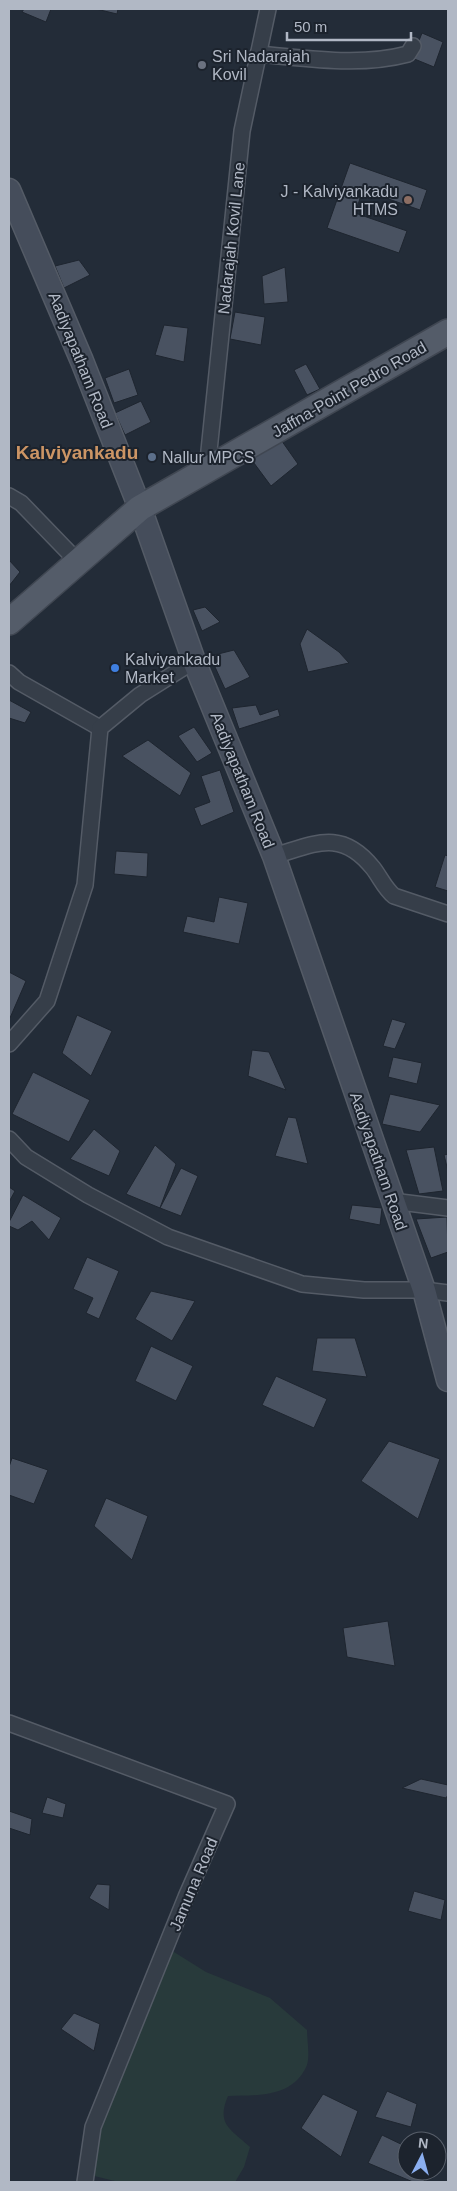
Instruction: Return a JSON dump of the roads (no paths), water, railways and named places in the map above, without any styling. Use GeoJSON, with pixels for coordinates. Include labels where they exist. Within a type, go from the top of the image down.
{"type":"FeatureCollection","features":[{"type":"Feature","properties":{"kind":"main road","name":"Jaffna-Point Pedro Road"},"geometry":{"type":"LineString","coordinates":[[9,622],[140,508],[448,332]]}},
{"type":"Feature","properties":{"kind":"street","name":"Nadarajah Kovil Lane"},"geometry":{"type":"LineString","coordinates":[[207,470],[242,131],[268,9]]}},
{"type":"Feature","properties":{"kind":"street"},"geometry":{"type":"LineString","coordinates":[[258,54],[365,62],[387,60],[408,54],[412,46]]}},
{"type":"Feature","properties":{"kind":"street","name":"Aadiyapatham Road"},"geometry":{"type":"LineString","coordinates":[[9,190],[82,361],[140,508],[194,661],[274,856],[424,1290],[448,1380]]}},
{"type":"Feature","properties":{"kind":"street"},"geometry":{"type":"LineString","coordinates":[[9,496],[22,503],[79,563]]}},
{"type":"Feature","properties":{"kind":"street"},"geometry":{"type":"LineString","coordinates":[[9,1044],[47,1001],[85,886],[100,728],[140,695],[194,661]]}},
{"type":"Feature","properties":{"kind":"street"},"geometry":{"type":"LineString","coordinates":[[9,673],[19,682],[100,728]]}},
{"type":"Feature","properties":{"kind":"street"},"geometry":{"type":"LineString","coordinates":[[274,856],[324,842],[347,845],[371,866],[394,896],[448,914]]}},
{"type":"Feature","properties":{"kind":"street"},"geometry":{"type":"LineString","coordinates":[[9,1139],[26,1157],[34,1162],[88,1195],[168,1237],[302,1284],[364,1290],[424,1290],[448,1293]]}},
{"type":"Feature","properties":{"kind":"street"},"geometry":{"type":"LineString","coordinates":[[392,1201],[448,1208]]}},
{"type":"Feature","properties":{"kind":"street","name":"Jamuna Road"},"geometry":{"type":"LineString","coordinates":[[9,1723],[227,1804],[186,1897],[93,2127],[84,2182]]}},
{"type":"Feature","properties":{"kind":"place","name":"Sri Nadarajah Kovil"},"geometry":{"type":"Point","coordinates":[202,65]}},
{"type":"Feature","properties":{"kind":"place","name":"J - Kalviyankadu HTMS"},"geometry":{"type":"Point","coordinates":[408,200]}},
{"type":"Feature","properties":{"kind":"place","name":"Nallur MPCS"},"geometry":{"type":"Point","coordinates":[152,457]}},
{"type":"Feature","properties":{"kind":"place","name":"Kalviyankadu Market"},"geometry":{"type":"Point","coordinates":[115,668]}},
{"type":"Feature","properties":{"kind":"district","name":"Kalviyankadu"},"geometry":{"type":"Point","coordinates":[77,452]}}]}
